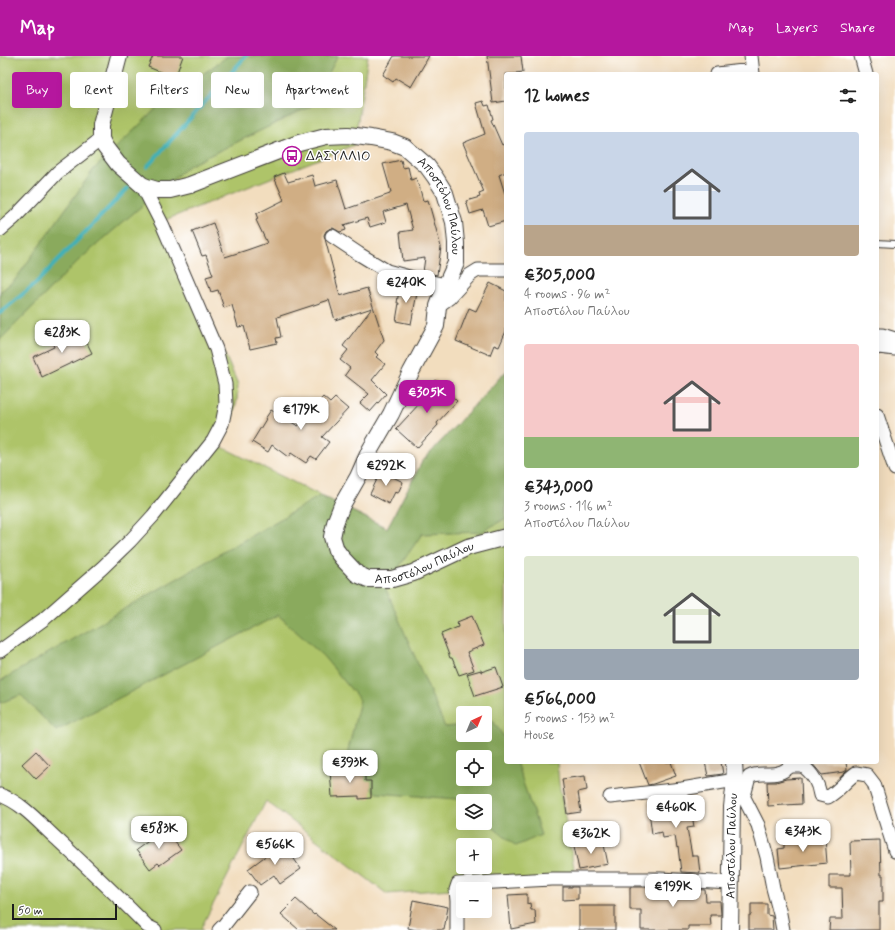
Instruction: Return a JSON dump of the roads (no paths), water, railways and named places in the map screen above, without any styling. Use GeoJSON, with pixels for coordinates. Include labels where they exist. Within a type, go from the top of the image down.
{"type":"FeatureCollection","features":[{"type":"Feature","properties":{"kind":"street"},"geometry":{"type":"LineString","coordinates":[[0,230],[14,218],[58,172],[101,139],[101,125],[119,56]]}},
{"type":"Feature","properties":{"kind":"street"},"geometry":{"type":"LineString","coordinates":[[751,56],[752,72]]}},
{"type":"Feature","properties":{"kind":"street"},"geometry":{"type":"LineString","coordinates":[[862,56],[866,72]]}},
{"type":"Feature","properties":{"kind":"street"},"geometry":{"type":"LineString","coordinates":[[866,72],[868,56]]}},
{"type":"Feature","properties":{"kind":"street","name":"Αποστόλου Παύλου"},"geometry":{"type":"LineString","coordinates":[[101,139],[104,147],[118,164],[142,185],[157,190],[170,190],[190,185],[299,143],[326,136],[348,135],[392,142],[406,147],[427,166],[436,177],[447,198],[454,222],[456,263],[438,306],[436,326],[342,505],[335,523],[332,537],[336,550],[342,558],[357,574],[368,579],[392,579],[413,573],[468,547],[504,538]]}},
{"type":"Feature","properties":{"kind":"street"},"geometry":{"type":"LineString","coordinates":[[0,651],[44,619],[130,541],[213,441],[222,424],[226,404],[226,384],[216,349],[163,226],[142,185]]}},
{"type":"Feature","properties":{"kind":"street"},"geometry":{"type":"LineString","coordinates":[[332,236],[387,271],[413,278],[446,284]]}},
{"type":"Feature","properties":{"kind":"street"},"geometry":{"type":"LineString","coordinates":[[438,306],[449,298],[470,275],[478,270],[504,270]]}},
{"type":"Feature","properties":{"kind":"street"},"geometry":{"type":"LineString","coordinates":[[879,335],[895,339]]}},
{"type":"Feature","properties":{"kind":"street"},"geometry":{"type":"LineString","coordinates":[[879,347],[895,349]]}},
{"type":"Feature","properties":{"kind":"street"},"geometry":{"type":"LineString","coordinates":[[879,422],[895,469]]}},
{"type":"Feature","properties":{"kind":"street","name":"Αποστόλου Παύλου"},"geometry":{"type":"LineString","coordinates":[[730,930],[730,883],[737,801],[734,764]]}},
{"type":"Feature","properties":{"kind":"street"},"geometry":{"type":"LineString","coordinates":[[783,930],[772,888],[767,857],[758,825],[737,801],[745,792],[749,777],[759,774],[779,773],[793,764],[803,766],[816,780],[820,795],[828,797],[836,793],[848,778],[856,773],[867,775],[874,784],[895,851]]}},
{"type":"Feature","properties":{"kind":"street"},"geometry":{"type":"LineString","coordinates":[[610,798],[682,789],[735,780]]}},
{"type":"Feature","properties":{"kind":"street"},"geometry":{"type":"LineString","coordinates":[[0,795],[10,798],[28,812],[93,872],[150,929]]}},
{"type":"Feature","properties":{"kind":"street"},"geometry":{"type":"LineString","coordinates":[[457,930],[456,890],[458,884],[552,879],[660,879],[730,883]]}},
{"type":"Feature","properties":{"kind":"street"},"geometry":{"type":"LineString","coordinates":[[218,930],[250,892]]}},
{"type":"Feature","properties":{"kind":"lane"},"geometry":{"type":"LineString","coordinates":[[879,243],[895,244]]}},
{"type":"Feature","properties":{"kind":"waterway"},"geometry":{"type":"LineString","coordinates":[[147,167],[246,56]]}},
{"type":"Feature","properties":{"kind":"waterway"},"geometry":{"type":"LineString","coordinates":[[0,313],[35,284],[128,188]]}},
{"type":"Feature","properties":{"kind":"place","name":"ΔΑΣΥΛΛΙΟ"},"geometry":{"type":"Point","coordinates":[292,156]}}]}
